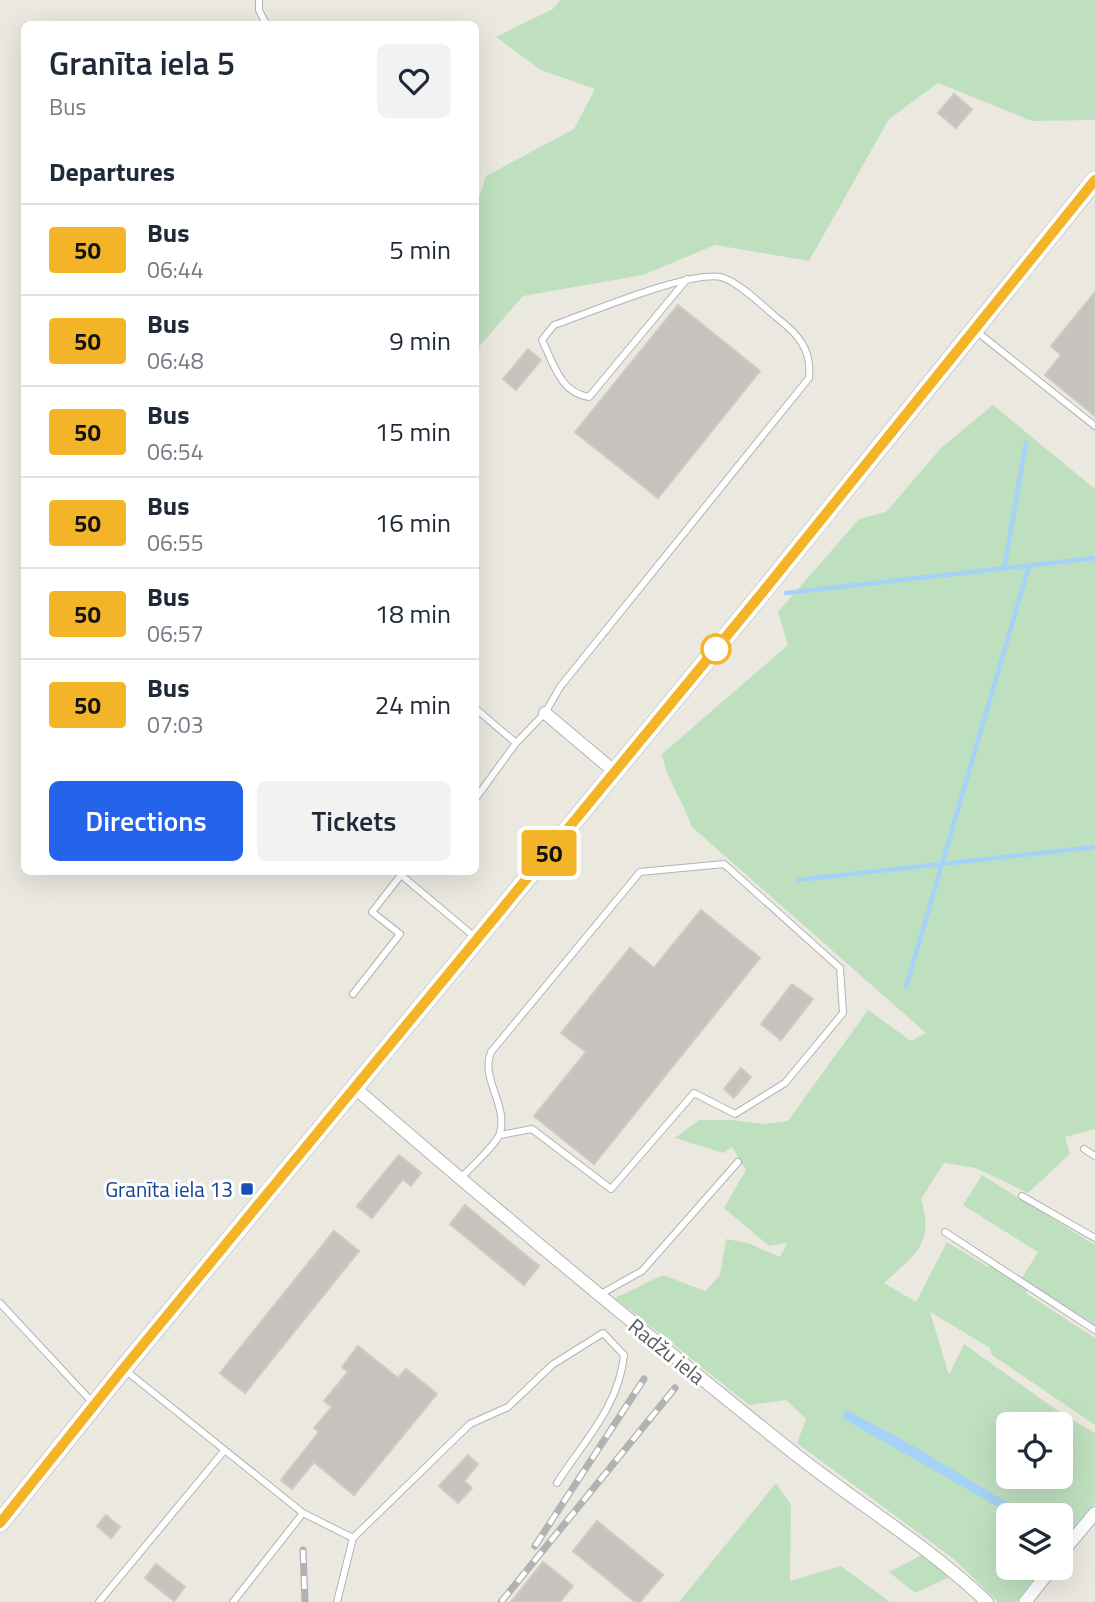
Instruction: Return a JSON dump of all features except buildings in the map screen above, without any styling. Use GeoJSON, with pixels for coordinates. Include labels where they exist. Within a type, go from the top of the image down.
{"type":"FeatureCollection","features":[{"type":"Feature","properties":{"kind":"main road"},"geometry":{"type":"LineString","coordinates":[[0,1523],[1095,180]]}},
{"type":"Feature","properties":{"kind":"street"},"geometry":{"type":"LineString","coordinates":[[545,713],[615,772]]}},
{"type":"Feature","properties":{"kind":"street","name":"Radžu iela"},"geometry":{"type":"LineString","coordinates":[[355,1088],[598,1296],[797,1455],[948,1565],[987,1602]]}},
{"type":"Feature","properties":{"kind":"street"},"geometry":{"type":"LineString","coordinates":[[1073,1539],[1095,1513]]}},
{"type":"Feature","properties":{"kind":"street"},"geometry":{"type":"LineString","coordinates":[[1025,1602],[1042,1580]]}},
{"type":"Feature","properties":{"kind":"lane"},"geometry":{"type":"LineString","coordinates":[[259,0],[259,10],[264,21]]}},
{"type":"Feature","properties":{"kind":"lane"},"geometry":{"type":"LineString","coordinates":[[479,794],[516,743],[545,713],[560,687],[809,379],[808,351],[802,341],[778,318],[724,277],[687,279],[554,325],[542,340],[563,382],[574,395],[589,397],[687,279]]}},
{"type":"Feature","properties":{"kind":"lane"},"geometry":{"type":"LineString","coordinates":[[975,330],[1095,426]]}},
{"type":"Feature","properties":{"kind":"lane"},"geometry":{"type":"LineString","coordinates":[[479,712],[516,743]]}},
{"type":"Feature","properties":{"kind":"lane"},"geometry":{"type":"LineString","coordinates":[[460,1179],[500,1135],[502,1118],[486,1065],[491,1052],[640,872],[724,864],[840,968],[843,1013],[785,1083],[735,1114],[694,1093],[611,1189],[532,1129],[500,1135]]}},
{"type":"Feature","properties":{"kind":"lane"},"geometry":{"type":"LineString","coordinates":[[353,994],[400,934],[372,912],[401,875]]}},
{"type":"Feature","properties":{"kind":"lane"},"geometry":{"type":"LineString","coordinates":[[403,875],[477,940]]}},
{"type":"Feature","properties":{"kind":"lane"},"geometry":{"type":"LineString","coordinates":[[1084,1149],[1095,1156]]}},
{"type":"Feature","properties":{"kind":"lane"},"geometry":{"type":"LineString","coordinates":[[598,1296],[642,1271],[738,1162]]}},
{"type":"Feature","properties":{"kind":"lane"},"geometry":{"type":"LineString","coordinates":[[1022,1196],[1095,1238]]}},
{"type":"Feature","properties":{"kind":"lane"},"geometry":{"type":"LineString","coordinates":[[945,1232],[1095,1330]]}},
{"type":"Feature","properties":{"kind":"lane"},"geometry":{"type":"LineString","coordinates":[[0,1303],[49,1359],[95,1404]]}},
{"type":"Feature","properties":{"kind":"lane"},"geometry":{"type":"LineString","coordinates":[[337,1602],[354,1538],[470,1424],[508,1407],[552,1365],[603,1333],[624,1355],[621,1381],[609,1409],[557,1483]]}},
{"type":"Feature","properties":{"kind":"lane"},"geometry":{"type":"LineString","coordinates":[[123,1369],[303,1513],[354,1538]]}},
{"type":"Feature","properties":{"kind":"lane"},"geometry":{"type":"LineString","coordinates":[[99,1602],[224,1451]]}},
{"type":"Feature","properties":{"kind":"lane"},"geometry":{"type":"LineString","coordinates":[[233,1602],[303,1513]]}},
{"type":"Feature","properties":{"kind":"green space"},"geometry":{"type":"Polygon","coordinates":[[[560,0],[1095,0],[1095,120],[1032,121],[938,83],[889,119],[809,261],[715,245],[643,275],[523,296],[479,347],[479,198],[486,176],[574,129],[595,89],[541,70],[496,37],[553,9],[560,0]]]}},
{"type":"Feature","properties":{"kind":"green space"},"geometry":{"type":"Polygon","coordinates":[[[993,405],[1095,489],[1095,1129],[1065,1137],[1070,1154],[1028,1193],[976,1168],[944,1163],[921,1199],[925,1214],[924,1238],[913,1256],[884,1283],[916,1302],[947,1242],[988,1267],[990,1264],[1028,1288],[1026,1293],[1095,1338],[1095,1425],[992,1355],[990,1348],[930,1312],[949,1375],[964,1344],[1060,1412],[996,1412],[996,1489],[1073,1489],[1073,1420],[1095,1433],[1095,1503],[1073,1530],[1073,1503],[996,1503],[996,1580],[1033,1580],[1016,1602],[998,1602],[955,1560],[797,1443],[806,1419],[786,1400],[749,1405],[615,1298],[663,1275],[705,1291],[720,1275],[726,1239],[748,1243],[780,1257],[787,1243],[769,1246],[724,1208],[746,1170],[732,1147],[723,1153],[675,1138],[699,1120],[764,1124],[788,1121],[868,1010],[911,1041],[926,1033],[692,827],[662,754],[788,645],[778,612],[859,519],[886,512],[941,448],[993,405]]]}},
{"type":"Feature","properties":{"kind":"green space"},"geometry":{"type":"Polygon","coordinates":[[[982,1175],[1095,1245],[1095,1325],[1022,1278],[1038,1252],[963,1205],[982,1175]]]}},
{"type":"Feature","properties":{"kind":"green space"},"geometry":{"type":"Polygon","coordinates":[[[776,1483],[791,1505],[790,1581],[841,1566],[890,1602],[679,1602],[776,1483]]]}},
{"type":"Feature","properties":{"kind":"green space"},"geometry":{"type":"Polygon","coordinates":[[[924,1554],[952,1576],[915,1593],[889,1572],[924,1554]]]}},
{"type":"Feature","properties":{"kind":"water"},"geometry":{"type":"Polygon","coordinates":[[[846,1410],[896,1436],[1009,1503],[996,1503],[996,1506],[842,1418],[846,1410]]]}},
{"type":"Feature","properties":{"kind":"waterway"},"geometry":{"type":"LineString","coordinates":[[1004,569],[1026,443]]}},
{"type":"Feature","properties":{"kind":"waterway"},"geometry":{"type":"LineString","coordinates":[[786,593],[1095,558]]}},
{"type":"Feature","properties":{"kind":"waterway"},"geometry":{"type":"LineString","coordinates":[[906,987],[1029,566]]}},
{"type":"Feature","properties":{"kind":"waterway"},"geometry":{"type":"LineString","coordinates":[[798,880],[1095,847]]}},
{"type":"Feature","properties":{"kind":"railway"},"geometry":{"type":"LineString","coordinates":[[535,1546],[644,1379]]}},
{"type":"Feature","properties":{"kind":"railway"},"geometry":{"type":"LineString","coordinates":[[501,1602],[675,1388]]}},
{"type":"Feature","properties":{"kind":"railway"},"geometry":{"type":"LineString","coordinates":[[303,1550],[305,1602]]}},
{"type":"Feature","properties":{"kind":"bus line","name":"50"},"geometry":{"type":"LineString","coordinates":[[0,1523],[123,1369],[762,593],[1095,180]]}},
{"type":"Feature","properties":{"kind":"place","name":"Granīta iela 13"},"geometry":{"type":"Point","coordinates":[247,1189]}}]}
